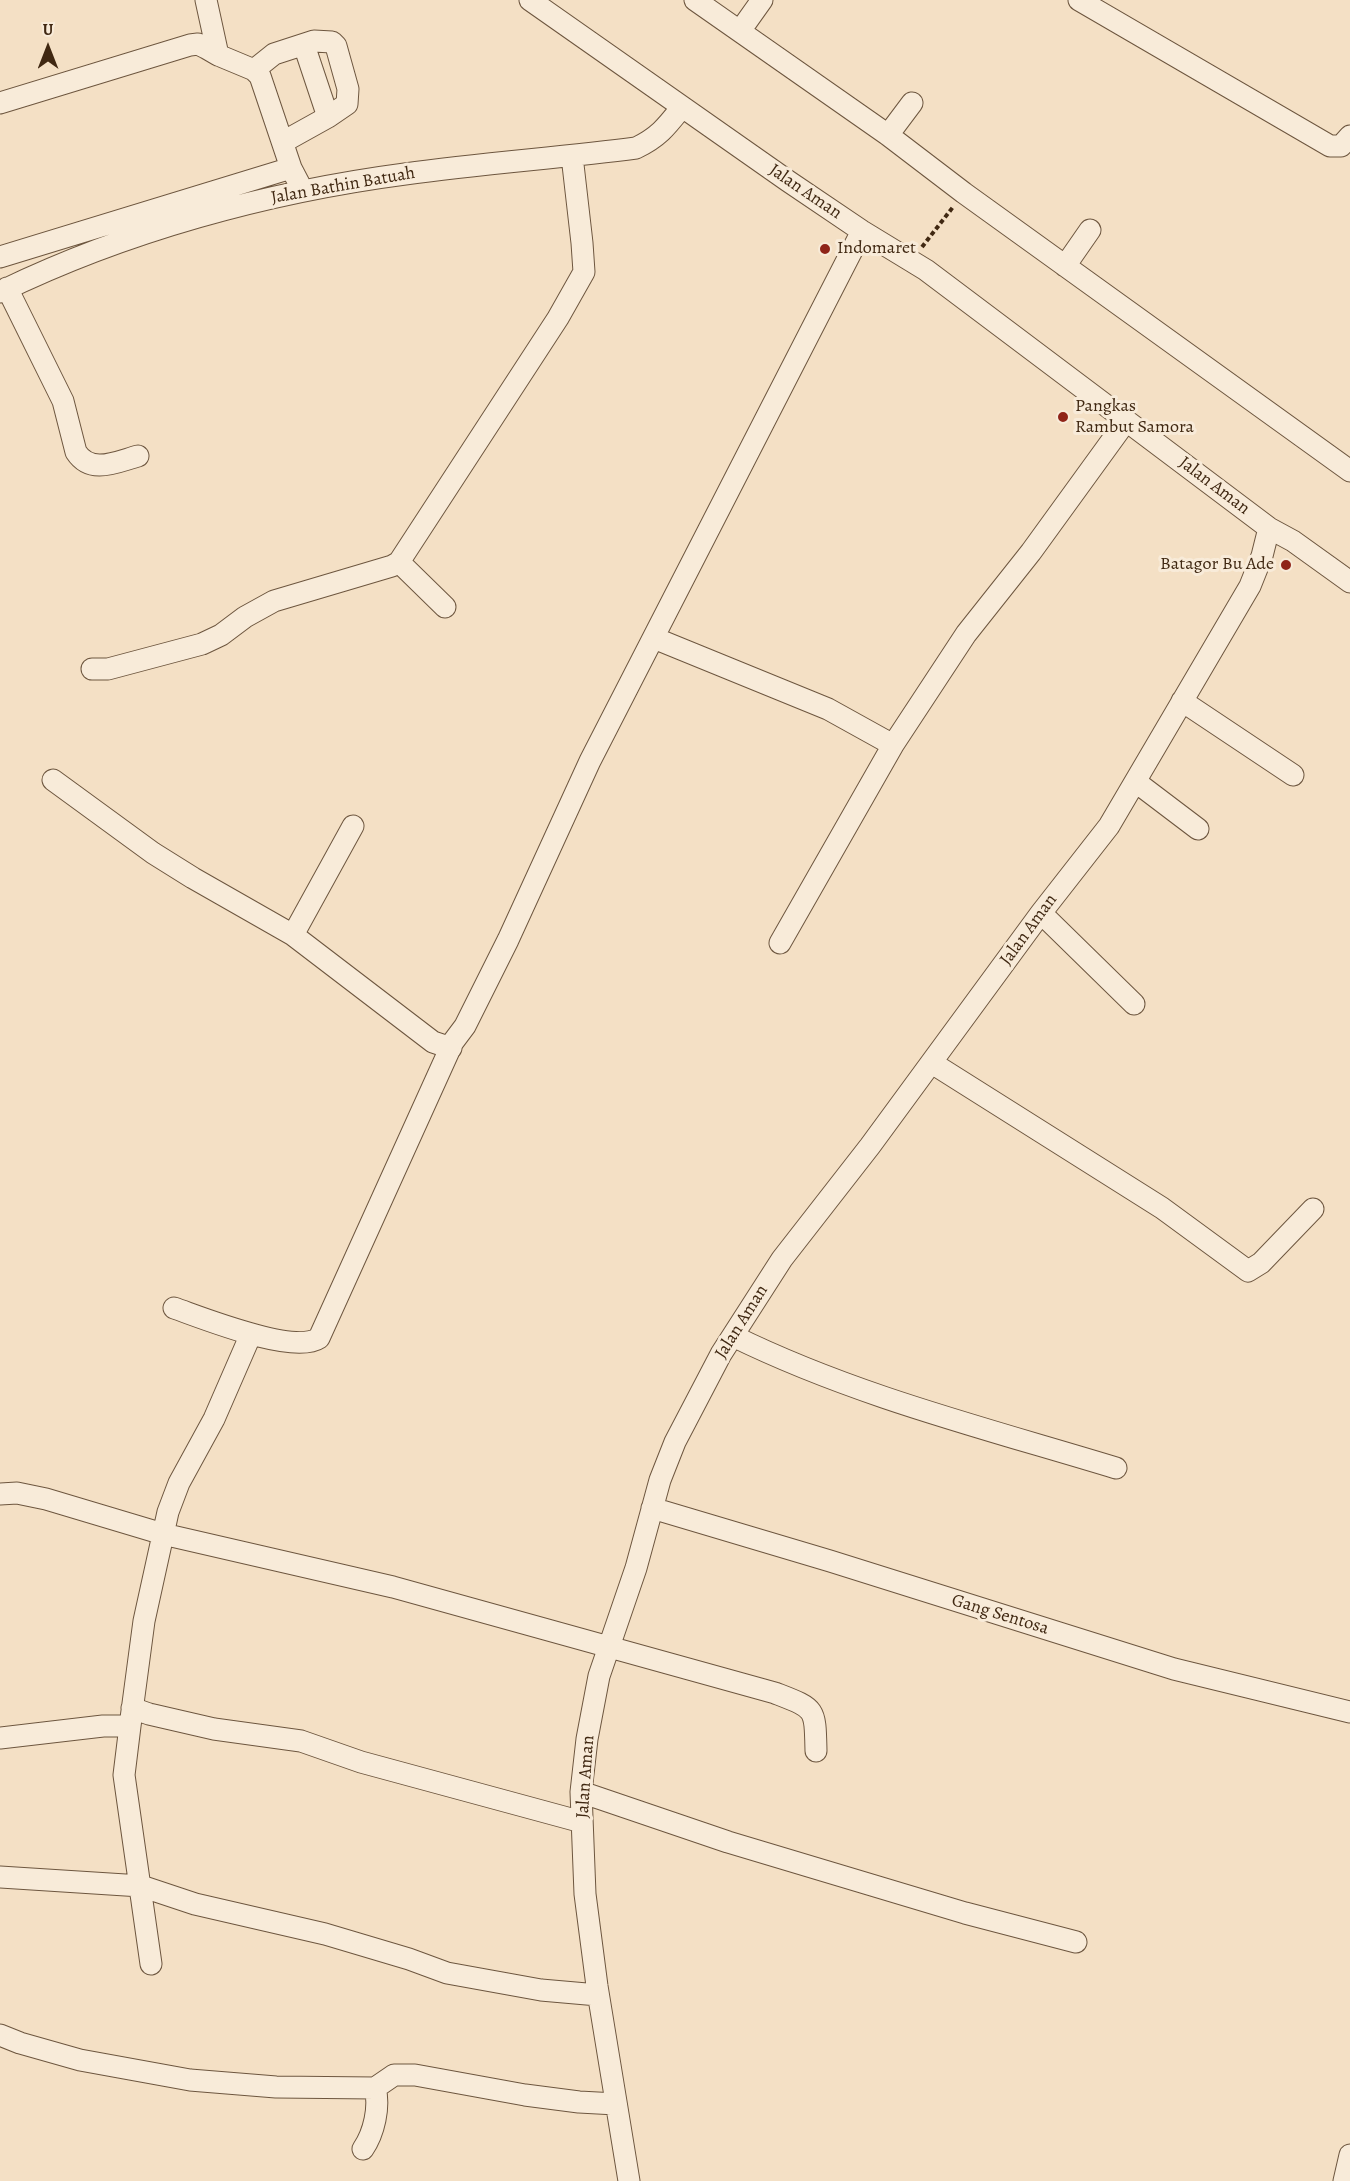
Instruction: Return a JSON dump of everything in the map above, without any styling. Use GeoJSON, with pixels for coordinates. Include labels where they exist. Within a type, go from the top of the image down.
{"type":"FeatureCollection","features":[{"type":"Feature","properties":{"kind":"street"},"geometry":{"type":"LineString","coordinates":[[206,0],[219,55]]}},
{"type":"Feature","properties":{"kind":"street","name":"Jalan Aman"},"geometry":{"type":"LineString","coordinates":[[530,0],[862,231],[926,270],[1269,528],[1262,556],[1250,586],[1109,826],[1041,913],[932,1063],[782,1259],[721,1354],[675,1442],[660,1480],[636,1568],[599,1676],[587,1739],[581,1791],[585,1894],[598,1995],[628,2181]]}},
{"type":"Feature","properties":{"kind":"street"},"geometry":{"type":"LineString","coordinates":[[695,0],[888,135],[964,193],[1350,471]]}},
{"type":"Feature","properties":{"kind":"street"},"geometry":{"type":"LineString","coordinates":[[740,32],[762,0]]}},
{"type":"Feature","properties":{"kind":"street"},"geometry":{"type":"LineString","coordinates":[[1079,0],[1330,146],[1341,146],[1350,136]]}},
{"type":"Feature","properties":{"kind":"street"},"geometry":{"type":"LineString","coordinates":[[254,70],[274,54],[304,45],[315,42],[332,42],[336,46],[348,89],[347,104],[283,142]]}},
{"type":"Feature","properties":{"kind":"street"},"geometry":{"type":"LineString","coordinates":[[0,103],[198,44],[254,70],[262,80],[291,168],[303,191]]}},
{"type":"Feature","properties":{"kind":"street"},"geometry":{"type":"LineString","coordinates":[[304,45],[328,117]]}},
{"type":"Feature","properties":{"kind":"street"},"geometry":{"type":"LineString","coordinates":[[888,135],[912,103]]}},
{"type":"Feature","properties":{"kind":"street","name":"Jalan Bathin Batuah"},"geometry":{"type":"LineString","coordinates":[[3,290],[145,233],[303,191],[405,174],[636,148],[654,140],[682,106]]}},
{"type":"Feature","properties":{"kind":"street"},"geometry":{"type":"LineString","coordinates":[[92,669],[108,669],[202,644],[221,635],[245,617],[274,601],[399,562],[558,318],[584,272],[572,156]]}},
{"type":"Feature","properties":{"kind":"street"},"geometry":{"type":"LineString","coordinates":[[0,257],[291,168]]}},
{"type":"Feature","properties":{"kind":"street"},"geometry":{"type":"LineString","coordinates":[[1065,266],[1090,230]]}},
{"type":"Feature","properties":{"kind":"street"},"geometry":{"type":"LineString","coordinates":[[174,1308],[251,1334],[309,1343],[319,1338],[453,1042],[465,1026],[508,940],[590,761],[862,231]]}},
{"type":"Feature","properties":{"kind":"street"},"geometry":{"type":"LineString","coordinates":[[3,290],[63,401],[79,457],[85,463],[99,466],[138,456]]}},
{"type":"Feature","properties":{"kind":"street"},"geometry":{"type":"LineString","coordinates":[[780,943],[893,744],[966,634],[1031,552],[1126,421]]}},
{"type":"Feature","properties":{"kind":"street"},"geometry":{"type":"LineString","coordinates":[[1269,528],[1293,541],[1350,582]]}},
{"type":"Feature","properties":{"kind":"street"},"geometry":{"type":"LineString","coordinates":[[399,562],[445,607]]}},
{"type":"Feature","properties":{"kind":"street"},"geometry":{"type":"LineString","coordinates":[[654,638],[828,710],[893,744]]}},
{"type":"Feature","properties":{"kind":"street"},"geometry":{"type":"LineString","coordinates":[[1182,701],[1293,775]]}},
{"type":"Feature","properties":{"kind":"street"},"geometry":{"type":"LineString","coordinates":[[53,780],[153,853],[293,935],[432,1042],[451,1048]]}},
{"type":"Feature","properties":{"kind":"street"},"geometry":{"type":"LineString","coordinates":[[1136,782],[1198,829]]}},
{"type":"Feature","properties":{"kind":"street"},"geometry":{"type":"LineString","coordinates":[[293,935],[353,826]]}},
{"type":"Feature","properties":{"kind":"street"},"geometry":{"type":"LineString","coordinates":[[1041,913],[1134,1004]]}},
{"type":"Feature","properties":{"kind":"street"},"geometry":{"type":"LineString","coordinates":[[932,1063],[1161,1208],[1248,1271],[1261,1263],[1313,1209]]}},
{"type":"Feature","properties":{"kind":"street"},"geometry":{"type":"LineString","coordinates":[[151,1964],[124,1775],[144,1621],[168,1512],[179,1483],[214,1419],[251,1334]]}},
{"type":"Feature","properties":{"kind":"street"},"geometry":{"type":"LineString","coordinates":[[734,1336],[769,1354],[851,1386],[1116,1468]]}},
{"type":"Feature","properties":{"kind":"street"},"geometry":{"type":"LineString","coordinates":[[0,1494],[17,1493],[46,1499],[163,1533],[393,1587],[775,1693],[803,1704],[812,1712],[815,1719],[816,1751]]}},
{"type":"Feature","properties":{"kind":"street","name":"Gang Sentosa"},"geometry":{"type":"LineString","coordinates":[[652,1508],[1174,1669],[1350,1712]]}},
{"type":"Feature","properties":{"kind":"street"},"geometry":{"type":"LineString","coordinates":[[0,1738],[119,1725],[131,1717],[149,1714],[214,1729],[301,1741],[361,1762],[582,1822]]}},
{"type":"Feature","properties":{"kind":"street"},"geometry":{"type":"LineString","coordinates":[[581,1791],[739,1846],[965,1914],[1076,1942]]}},
{"type":"Feature","properties":{"kind":"street"},"geometry":{"type":"LineString","coordinates":[[0,1876],[141,1886],[195,1904],[325,1934],[447,1973],[541,1990],[598,1995]]}},
{"type":"Feature","properties":{"kind":"street"},"geometry":{"type":"LineString","coordinates":[[0,2035],[71,2058],[120,2066],[170,2078],[276,2087],[375,2088],[394,2075],[415,2075],[525,2095],[616,2104]]}},
{"type":"Feature","properties":{"kind":"street"},"geometry":{"type":"LineString","coordinates":[[363,2149],[367,2143],[378,2100],[375,2088]]}},
{"type":"Feature","properties":{"kind":"street"},"geometry":{"type":"LineString","coordinates":[[1344,2181],[1350,2155]]}},
{"type":"Feature","properties":{"kind":"path"},"geometry":{"type":"LineString","coordinates":[[911,261],[964,193]]}},
{"type":"Feature","properties":{"kind":"place","name":"Indomaret"},"geometry":{"type":"Point","coordinates":[825,249]}},
{"type":"Feature","properties":{"kind":"place","name":"Pangkas Rambut Samora"},"geometry":{"type":"Point","coordinates":[1063,417]}},
{"type":"Feature","properties":{"kind":"place","name":"Batagor Bu Ade"},"geometry":{"type":"Point","coordinates":[1286,565]}}]}
